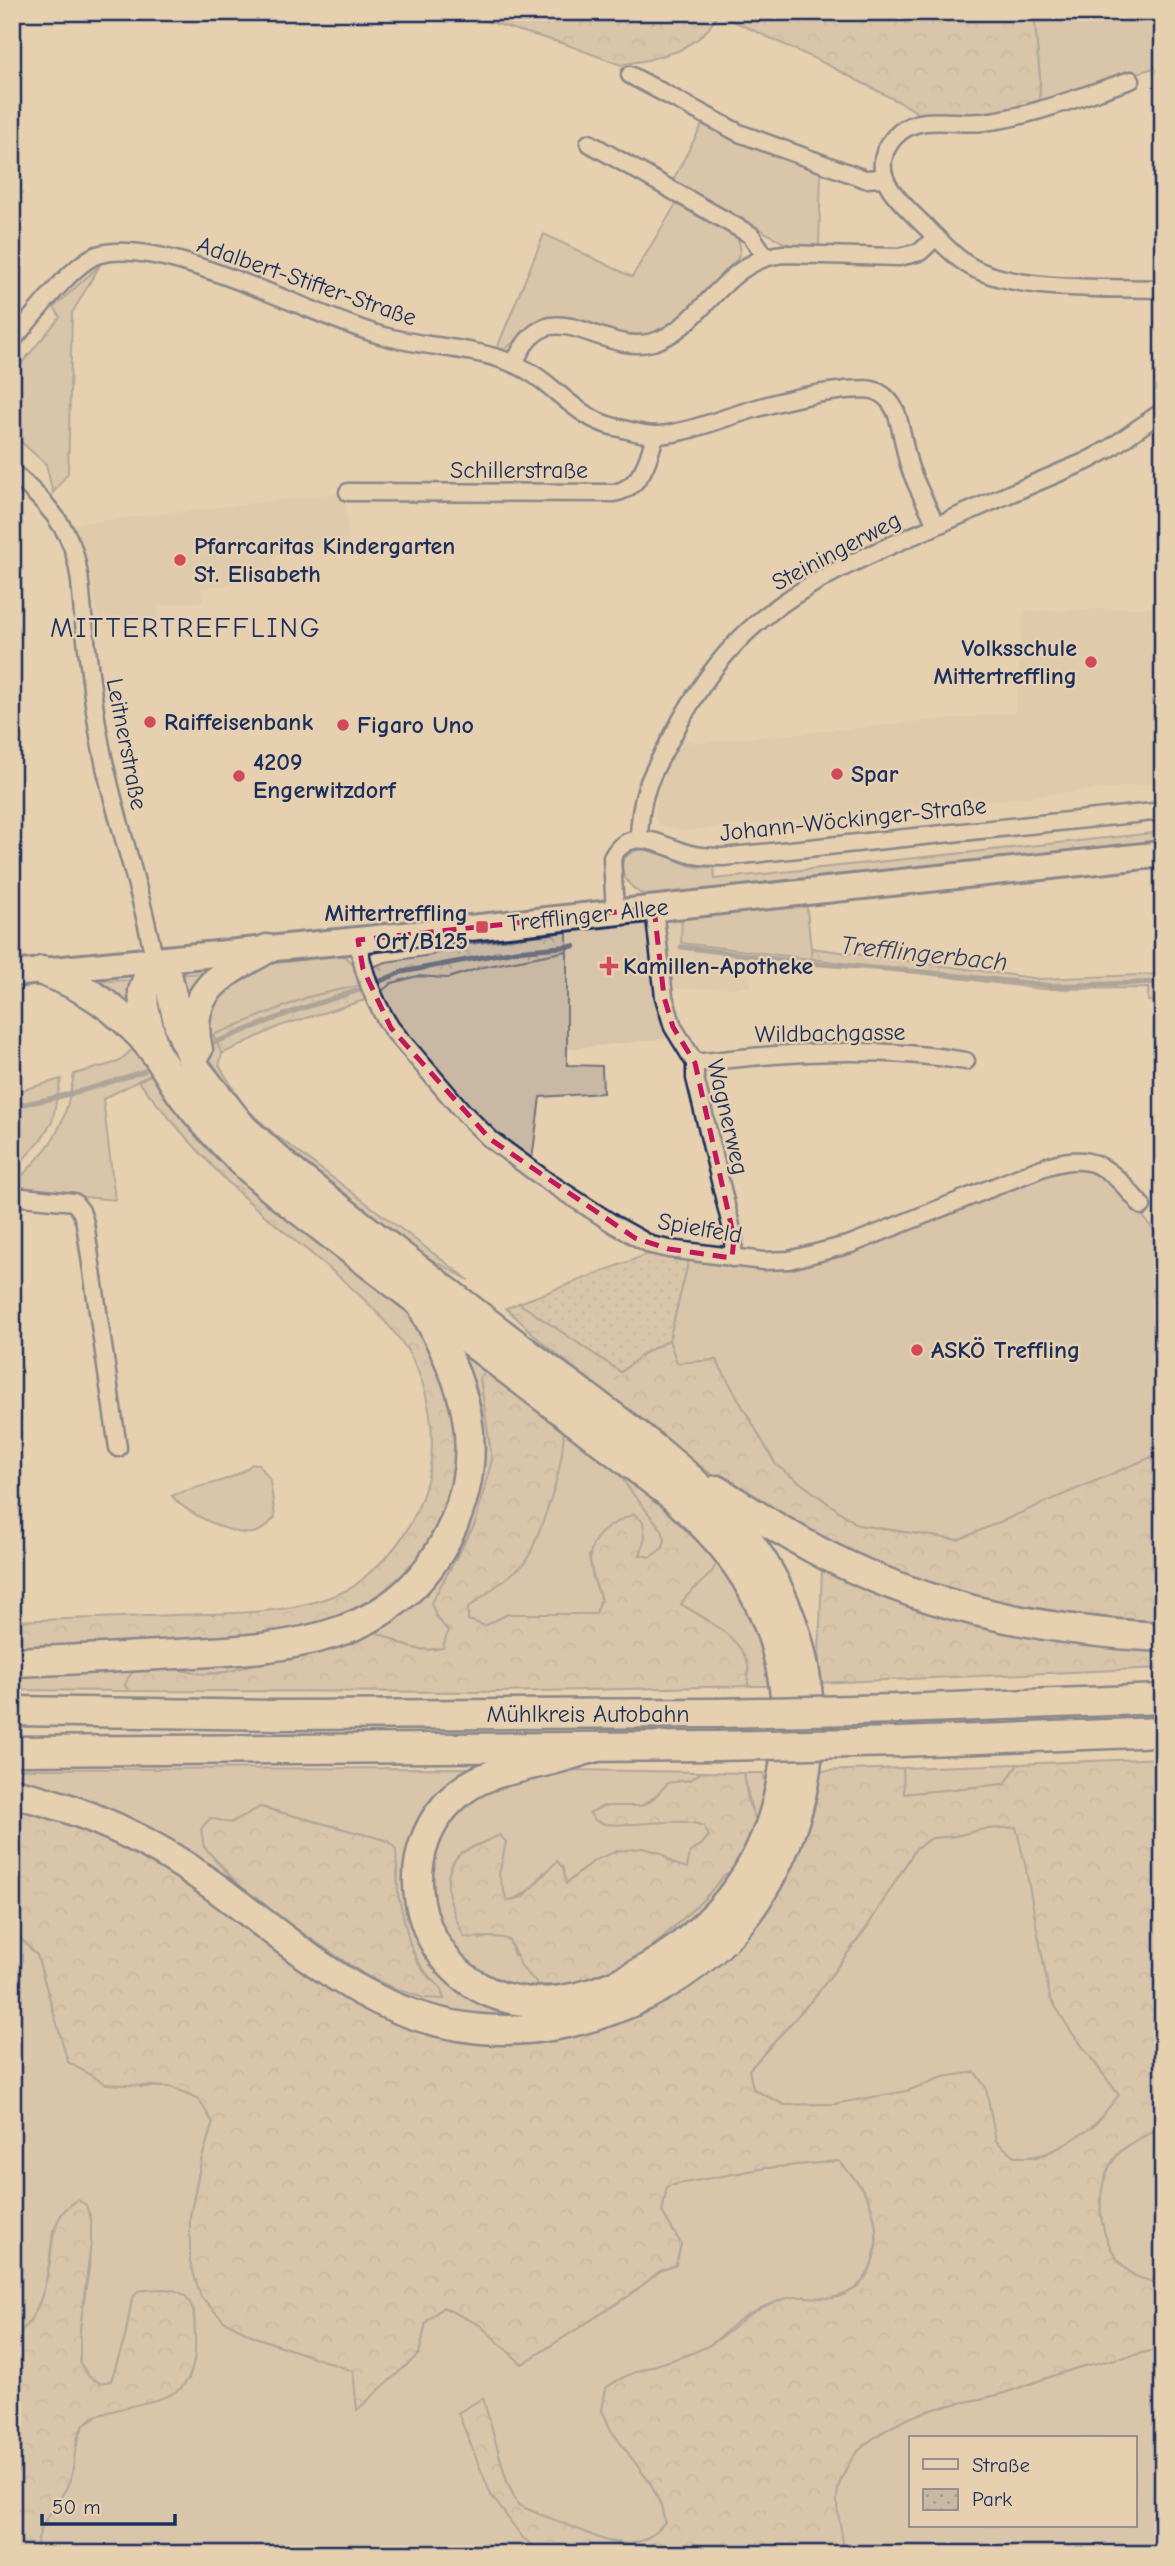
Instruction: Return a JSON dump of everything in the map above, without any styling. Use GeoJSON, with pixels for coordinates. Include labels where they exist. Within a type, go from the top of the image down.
{"type":"FeatureCollection","features":[{"type":"Feature","properties":{"kind":"highway"},"geometry":{"type":"LineString","coordinates":[[213,1091],[196,1042],[194,1026],[200,999],[225,972],[267,949]]}},
{"type":"Feature","properties":{"kind":"highway"},"geometry":{"type":"LineString","coordinates":[[154,959],[143,991],[155,1052]]}},
{"type":"Feature","properties":{"kind":"highway"},"geometry":{"type":"LineString","coordinates":[[154,959],[168,978],[186,1048],[196,1069],[242,1127],[288,1169],[678,1468],[830,1557],[898,1587],[992,1616],[1082,1631],[1163,1637]]}},
{"type":"Feature","properties":{"kind":"highway"},"geometry":{"type":"LineString","coordinates":[[42,971],[84,989],[116,1009],[155,1052],[185,1098],[246,1167],[674,1497],[707,1528],[745,1576],[769,1625],[783,1680],[788,1719],[787,1754],[768,1829],[756,1857],[738,1887],[686,1942],[653,1965],[619,1982],[583,1995],[552,2002],[523,2001],[494,1994],[468,1980],[452,1966],[437,1948],[425,1925],[418,1884],[419,1861],[426,1839],[435,1821],[463,1789],[506,1769],[536,1764],[594,1748]]}},
{"type":"Feature","properties":{"kind":"highway"},"geometry":{"type":"LineString","coordinates":[[12,1662],[261,1650],[310,1641],[344,1631],[375,1616],[407,1590],[430,1564],[447,1538],[468,1478],[470,1446],[468,1417],[457,1376],[420,1303]]}},
{"type":"Feature","properties":{"kind":"highway"},"geometry":{"type":"LineString","coordinates":[[12,1793],[101,1822],[163,1851],[311,1959],[364,1994],[404,2013],[439,2023],[480,2029],[517,2030],[554,2026],[625,2005],[687,1970],[718,1945],[743,1919],[773,1873],[791,1834],[808,1761],[808,1693],[803,1663],[788,1612],[774,1583],[739,1529],[678,1468]]}},
{"type":"Feature","properties":{"kind":"highway","name":"Mühlkreis Autobahn"},"geometry":{"type":"LineString","coordinates":[[12,1711],[275,1715],[716,1713],[1163,1699]]}},
{"type":"Feature","properties":{"kind":"highway","name":"Mühlkreis Autobahn"},"geometry":{"type":"LineString","coordinates":[[12,1751],[716,1746],[1163,1732]]}},
{"type":"Feature","properties":{"kind":"main road","name":"Trefflinger Allee"},"geometry":{"type":"LineString","coordinates":[[12,974],[1163,854]]}},
{"type":"Feature","properties":{"kind":"street"},"geometry":{"type":"LineString","coordinates":[[631,75],[739,133],[865,179],[884,178]]}},
{"type":"Feature","properties":{"kind":"street"},"geometry":{"type":"LineString","coordinates":[[1131,80],[1008,118],[981,122],[913,124],[891,142],[883,156],[881,167],[894,195],[965,263],[986,273],[1049,285],[1163,289]]}},
{"type":"Feature","properties":{"kind":"street"},"geometry":{"type":"LineString","coordinates":[[589,144],[751,235],[765,256]]}},
{"type":"Feature","properties":{"kind":"street"},"geometry":{"type":"LineString","coordinates":[[514,364],[528,337],[539,329],[550,326],[571,328],[636,344],[662,338],[679,327],[742,269],[765,256],[783,254],[899,257],[920,252],[936,237]]}},
{"type":"Feature","properties":{"kind":"street","name":"Adalbert-Stifter-Straße"},"geometry":{"type":"LineString","coordinates":[[12,341],[81,264],[98,255],[125,253],[158,256],[224,275],[338,322],[381,336],[493,357],[514,364],[538,376],[581,413],[608,426],[655,435],[679,432],[792,399],[834,391],[875,390],[888,398],[895,411],[911,469],[936,525]]}},
{"type":"Feature","properties":{"kind":"street","name":"Steiningerweg"},"geometry":{"type":"LineString","coordinates":[[639,839],[641,806],[650,777],[691,702],[737,641],[779,606],[807,588],[888,546],[1087,461],[1163,411]]}},
{"type":"Feature","properties":{"kind":"street","name":"Schillerstraße"},"geometry":{"type":"LineString","coordinates":[[348,492],[625,491],[640,475],[649,459],[655,435]]}},
{"type":"Feature","properties":{"kind":"street","name":"Leitnerstraße"},"geometry":{"type":"LineString","coordinates":[[12,472],[44,502],[60,523],[78,569],[93,698],[107,778],[144,906],[154,959]]}},
{"type":"Feature","properties":{"kind":"street","name":"Johann-Wöckinger-Straße"},"geometry":{"type":"LineString","coordinates":[[639,839],[701,857],[723,857],[1163,811]]}},
{"type":"Feature","properties":{"kind":"street"},"geometry":{"type":"LineString","coordinates":[[615,912],[612,858],[623,845],[639,839]]}},
{"type":"Feature","properties":{"kind":"street","name":"Wagnerweg"},"geometry":{"type":"LineString","coordinates":[[654,908],[667,1010],[673,1027],[695,1063],[695,1078],[734,1238],[732,1258]]}},
{"type":"Feature","properties":{"kind":"street","name":"Spielfeld"},"geometry":{"type":"LineString","coordinates":[[358,940],[363,969],[391,1028],[464,1113],[490,1139],[536,1173],[615,1225],[651,1245],[732,1258],[789,1260],[851,1244],[1045,1167],[1065,1162],[1088,1161],[1105,1167],[1142,1206]]}},
{"type":"Feature","properties":{"kind":"street","name":"Wildbachgasse"},"geometry":{"type":"LineString","coordinates":[[695,1063],[753,1055],[830,1051],[904,1054],[966,1061]]}},
{"type":"Feature","properties":{"kind":"street"},"geometry":{"type":"LineString","coordinates":[[12,1196],[61,1199],[74,1202],[81,1211],[85,1223],[118,1448]]}},
{"type":"Feature","properties":{"kind":"highlighted area"},"geometry":{"type":"Polygon","coordinates":[[[654,908],[664,997],[673,1027],[695,1063],[734,1238],[732,1258],[669,1249],[635,1238],[490,1139],[391,1028],[363,969],[358,940],[654,908]]]}},
{"type":"Feature","properties":{"kind":"shaded area","name":"Pfarrcaritas Kindergarten St. Elisabeth"},"geometry":{"type":"Polygon","coordinates":[[[344,493],[349,534],[347,544],[272,554],[275,579],[202,588],[203,601],[158,606],[159,618],[99,625],[90,566],[74,524],[344,493]]]}},
{"type":"Feature","properties":{"kind":"shaded area"},"geometry":{"type":"Polygon","coordinates":[[[1163,607],[1163,783],[683,831],[660,824],[655,819],[656,794],[681,738],[694,743],[1015,713],[1024,612],[1163,607]]]}},
{"type":"Feature","properties":{"kind":"shaded area"},"geometry":{"type":"Polygon","coordinates":[[[682,914],[681,943],[748,951],[751,987],[671,989],[667,926],[671,919],[682,914]]]}},
{"type":"Feature","properties":{"kind":"shaded area"},"geometry":{"type":"Polygon","coordinates":[[[644,924],[656,997],[662,1019],[672,1038],[567,1049],[567,932],[644,924]]]}},
{"type":"Feature","properties":{"kind":"green space"},"geometry":{"type":"Polygon","coordinates":[[[455,12],[1034,12],[1040,79],[1039,104],[1006,114],[919,117],[915,111],[903,104],[822,62],[718,14],[699,38],[678,51],[621,65],[565,44],[455,12]]]}},
{"type":"Feature","properties":{"kind":"green space"},"geometry":{"type":"Polygon","coordinates":[[[1034,12],[1163,12],[1163,65],[1039,104],[1040,79],[1034,12]]]}},
{"type":"Feature","properties":{"kind":"green space"},"geometry":{"type":"Polygon","coordinates":[[[704,121],[821,170],[819,248],[796,247],[784,243],[673,180],[704,121]]]}},
{"type":"Feature","properties":{"kind":"green space"},"geometry":{"type":"Polygon","coordinates":[[[676,204],[736,236],[740,247],[737,259],[682,315],[660,331],[644,336],[631,336],[559,317],[543,320],[505,349],[497,348],[544,234],[632,277],[676,204]]]}},
{"type":"Feature","properties":{"kind":"green space"},"geometry":{"type":"Polygon","coordinates":[[[100,265],[72,313],[68,473],[53,493],[46,464],[12,434],[12,375],[60,317],[54,307],[100,265]]]}},
{"type":"Feature","properties":{"kind":"green space"},"geometry":{"type":"Polygon","coordinates":[[[1163,832],[1163,845],[656,897],[634,889],[625,878],[622,866],[628,855],[642,849],[692,866],[714,867],[715,879],[1163,832]]]}},
{"type":"Feature","properties":{"kind":"green space"},"geometry":{"type":"Polygon","coordinates":[[[806,900],[812,959],[681,943],[682,914],[806,900]]]}},
{"type":"Feature","properties":{"kind":"green space"},"geometry":{"type":"Polygon","coordinates":[[[567,932],[567,951],[483,967],[448,978],[417,976],[392,983],[379,993],[369,968],[386,962],[431,955],[454,946],[567,932]]]}},
{"type":"Feature","properties":{"kind":"green space"},"geometry":{"type":"Polygon","coordinates":[[[811,948],[1040,979],[1163,974],[1163,1002],[1148,1001],[1148,988],[1042,989],[812,959],[811,948]]]}},
{"type":"Feature","properties":{"kind":"green space"},"geometry":{"type":"Polygon","coordinates":[[[567,951],[567,1065],[602,1066],[603,1093],[540,1097],[532,1160],[494,1130],[460,1095],[406,1034],[379,993],[392,983],[417,976],[448,978],[483,967],[567,951]]]}},
{"type":"Feature","properties":{"kind":"green space"},"geometry":{"type":"Polygon","coordinates":[[[342,955],[353,964],[362,985],[308,997],[214,1035],[222,1054],[219,1065],[244,1106],[273,1133],[469,1280],[422,1254],[272,1136],[243,1108],[210,1059],[204,1041],[210,1001],[255,968],[342,955]]]}},
{"type":"Feature","properties":{"kind":"green space"},"geometry":{"type":"Polygon","coordinates":[[[216,972],[189,1012],[177,975],[216,972]]]}},
{"type":"Feature","properties":{"kind":"green space"},"geometry":{"type":"Polygon","coordinates":[[[137,980],[137,1011],[85,982],[137,980]]]}},
{"type":"Feature","properties":{"kind":"green space"},"geometry":{"type":"Polygon","coordinates":[[[362,985],[368,999],[280,1026],[222,1054],[213,1035],[308,997],[362,985]]]}},
{"type":"Feature","properties":{"kind":"green space"},"geometry":{"type":"Polygon","coordinates":[[[135,1047],[154,1073],[103,1099],[115,1200],[21,1191],[16,1186],[17,1181],[41,1155],[62,1121],[74,1074],[118,1062],[135,1047]]]}},
{"type":"Feature","properties":{"kind":"green space"},"geometry":{"type":"Polygon","coordinates":[[[154,1073],[390,1291],[417,1319],[433,1342],[461,1432],[446,1520],[409,1575],[366,1609],[294,1635],[12,1652],[12,1621],[263,1611],[306,1604],[347,1590],[379,1564],[398,1543],[419,1506],[428,1477],[432,1443],[428,1406],[418,1371],[401,1341],[364,1299],[258,1210],[199,1151],[138,1081],[154,1073]]]}},
{"type":"Feature","properties":{"kind":"green space"},"geometry":{"type":"Polygon","coordinates":[[[61,1079],[52,1122],[40,1141],[12,1172],[12,1093],[61,1079]]]}},
{"type":"Feature","properties":{"kind":"green space","name":"ASKÖ Treffling"},"geometry":{"type":"Polygon","coordinates":[[[1080,1169],[1106,1175],[1130,1199],[1163,1243],[1163,1452],[958,1540],[858,1525],[776,1465],[716,1360],[677,1363],[669,1340],[689,1259],[764,1269],[826,1259],[1062,1170],[1080,1169]]]}},
{"type":"Feature","properties":{"kind":"green space"},"geometry":{"type":"Polygon","coordinates":[[[656,1251],[689,1259],[669,1340],[644,1353],[621,1372],[519,1303],[656,1251]]]}},
{"type":"Feature","properties":{"kind":"green space"},"geometry":{"type":"Polygon","coordinates":[[[519,1303],[621,1372],[644,1353],[669,1340],[677,1363],[716,1360],[776,1465],[858,1525],[958,1540],[1163,1452],[1163,1627],[1135,1626],[955,1596],[827,1545],[722,1482],[664,1439],[545,1345],[506,1308],[519,1303]]]}},
{"type":"Feature","properties":{"kind":"green space"},"geometry":{"type":"Polygon","coordinates":[[[440,1326],[490,1368],[480,1377],[492,1460],[475,1524],[431,1603],[436,1616],[448,1631],[443,1648],[431,1650],[412,1648],[367,1629],[434,1573],[440,1326]]]}},
{"type":"Feature","properties":{"kind":"green space"},"geometry":{"type":"Polygon","coordinates":[[[490,1368],[564,1421],[564,1438],[554,1488],[531,1552],[524,1564],[468,1608],[468,1620],[485,1626],[508,1614],[596,1614],[601,1599],[592,1569],[592,1547],[605,1530],[634,1514],[643,1522],[645,1537],[640,1555],[650,1557],[663,1548],[665,1539],[662,1530],[630,1490],[604,1451],[666,1501],[718,1561],[710,1574],[681,1604],[720,1629],[737,1644],[748,1664],[748,1686],[502,1692],[129,1691],[125,1685],[131,1675],[148,1666],[204,1674],[221,1673],[244,1667],[267,1656],[367,1629],[412,1648],[443,1648],[448,1631],[436,1616],[431,1603],[475,1524],[492,1460],[480,1377],[490,1368]]]}},
{"type":"Feature","properties":{"kind":"green space"},"geometry":{"type":"Polygon","coordinates":[[[564,1421],[604,1451],[630,1490],[662,1530],[665,1539],[663,1548],[650,1557],[640,1555],[645,1537],[596,1539],[589,1556],[601,1599],[596,1614],[508,1614],[485,1626],[468,1620],[468,1608],[524,1564],[564,1421]]]}},
{"type":"Feature","properties":{"kind":"green space"},"geometry":{"type":"Polygon","coordinates":[[[252,1464],[259,1464],[270,1480],[275,1517],[257,1532],[233,1531],[209,1522],[172,1496],[234,1476],[252,1464]]]}},
{"type":"Feature","properties":{"kind":"green space"},"geometry":{"type":"Polygon","coordinates":[[[718,1561],[754,1608],[775,1686],[748,1686],[748,1664],[708,1620],[681,1604],[718,1561]]]}},
{"type":"Feature","properties":{"kind":"green space"},"geometry":{"type":"Polygon","coordinates":[[[822,1568],[1163,1643],[1163,1668],[818,1683],[822,1568]]]}},
{"type":"Feature","properties":{"kind":"green space"},"geometry":{"type":"Polygon","coordinates":[[[267,1656],[252,1665],[229,1672],[202,1674],[160,1666],[125,1685],[129,1691],[12,1690],[12,1670],[267,1656]]]}},
{"type":"Feature","properties":{"kind":"green space"},"geometry":{"type":"Polygon","coordinates":[[[1163,1758],[1163,2133],[1155,2130],[1119,2153],[1103,2182],[1101,2216],[1111,2249],[1120,2263],[1135,2276],[1163,2284],[1163,2347],[1075,2369],[1004,2393],[931,2410],[891,2427],[857,2452],[839,2485],[837,2502],[843,2554],[545,2554],[523,2538],[491,2495],[458,2413],[483,2398],[507,2482],[518,2505],[620,2544],[642,2541],[653,2534],[665,2522],[661,2505],[651,2484],[611,2430],[602,2410],[606,2388],[641,2370],[704,2348],[760,2308],[792,2297],[838,2297],[862,2282],[874,2258],[874,2217],[864,2191],[839,2161],[765,2168],[667,2186],[662,2212],[681,2244],[676,2265],[660,2271],[630,2295],[522,2364],[480,2325],[443,2307],[426,2322],[419,2354],[357,2410],[353,2371],[255,2337],[224,2321],[201,2297],[190,2262],[190,2216],[202,2158],[213,2123],[198,2098],[171,2087],[106,2084],[68,2062],[37,1955],[12,1930],[12,1805],[106,1835],[161,1863],[337,1989],[524,2039],[750,1929],[779,1891],[798,1854],[814,1811],[819,1771],[903,1768],[904,1794],[1005,1784],[1018,1764],[1163,1758]],[[1016,1827],[984,1829],[932,1838],[916,1848],[867,1927],[817,1994],[749,2070],[753,2089],[784,2105],[834,2104],[907,2091],[943,2077],[975,2072],[986,2088],[996,2141],[1015,2157],[1039,2157],[1094,2126],[1119,2095],[1070,2030],[1050,1998],[1016,1827]]]}},
{"type":"Feature","properties":{"kind":"green space"},"geometry":{"type":"Polygon","coordinates":[[[1018,1764],[1005,1784],[903,1794],[903,1768],[1018,1764]]]}},
{"type":"Feature","properties":{"kind":"green space"},"geometry":{"type":"Polygon","coordinates":[[[487,1768],[440,1803],[424,1942],[536,2011],[748,1901],[529,2023],[405,2005],[12,1785],[12,1769],[487,1768]],[[261,1807],[230,1823],[210,1818],[214,1859],[252,1899],[366,1975],[440,1987],[423,1968],[410,1945],[402,1920],[397,1867],[389,1841],[261,1807]]]}},
{"type":"Feature","properties":{"kind":"green space"},"geometry":{"type":"Polygon","coordinates":[[[546,1771],[702,1772],[690,1780],[678,1781],[641,1806],[596,1821],[691,1822],[704,1826],[709,1835],[690,1853],[688,1869],[672,1863],[661,1853],[643,1848],[595,1860],[565,1884],[544,1872],[528,1891],[506,1901],[498,1875],[506,1842],[462,1852],[480,1939],[497,1935],[509,1940],[514,1955],[608,1971],[647,1952],[705,1898],[725,1874],[743,1868],[727,1892],[640,1966],[550,1996],[475,1977],[432,1924],[427,1861],[466,1796],[546,1771]]]}},
{"type":"Feature","properties":{"kind":"green space"},"geometry":{"type":"Polygon","coordinates":[[[702,1772],[744,1773],[748,1802],[759,1827],[743,1868],[725,1874],[705,1898],[647,1952],[571,1985],[539,1985],[522,1968],[509,1940],[498,1937],[464,1937],[455,1917],[448,1884],[453,1863],[460,1854],[500,1835],[506,1842],[499,1875],[507,1901],[523,1897],[557,1861],[563,1868],[566,1884],[595,1860],[617,1851],[643,1848],[661,1853],[672,1863],[687,1868],[690,1853],[709,1836],[704,1826],[677,1822],[605,1824],[596,1821],[589,1813],[603,1806],[641,1806],[651,1801],[668,1783],[690,1780],[702,1772]]]}},
{"type":"Feature","properties":{"kind":"green space"},"geometry":{"type":"Polygon","coordinates":[[[744,1773],[763,1773],[771,1798],[757,1839],[755,1822],[744,1773]]]}},
{"type":"Feature","properties":{"kind":"green space"},"geometry":{"type":"Polygon","coordinates":[[[260,1807],[389,1841],[396,1850],[398,1894],[409,1941],[417,1962],[440,1987],[444,1999],[424,1998],[365,1975],[252,1899],[204,1847],[201,1829],[210,1818],[231,1823],[260,1807]]]}},
{"type":"Feature","properties":{"kind":"green space"},"geometry":{"type":"Polygon","coordinates":[[[1016,1827],[1070,2030],[1119,2095],[1098,2121],[1060,2148],[1031,2157],[1017,2156],[1005,2151],[996,2141],[986,2088],[943,2077],[907,2091],[834,2104],[784,2105],[753,2089],[749,2070],[817,1994],[867,1927],[916,1848],[932,1838],[984,1829],[1016,1827]]]}},
{"type":"Feature","properties":{"kind":"green space"},"geometry":{"type":"Polygon","coordinates":[[[12,1930],[37,1955],[55,2018],[140,2087],[171,2087],[198,2098],[213,2123],[202,2158],[190,2216],[255,2337],[354,2371],[419,2354],[426,2322],[443,2307],[480,2325],[522,2364],[630,2295],[660,2271],[676,2265],[681,2244],[662,2212],[667,2186],[765,2168],[839,2161],[852,2175],[870,2204],[876,2231],[873,2260],[861,2283],[850,2292],[834,2298],[815,2298],[752,2313],[739,2320],[705,2348],[629,2375],[606,2388],[602,2410],[611,2430],[651,2484],[661,2505],[665,2522],[652,2538],[629,2544],[601,2540],[518,2505],[507,2482],[483,2399],[523,2538],[545,2554],[36,2554],[37,2538],[45,2517],[60,2499],[83,2426],[99,2415],[189,2379],[195,2346],[194,2310],[184,2295],[162,2289],[132,2299],[125,2338],[111,2381],[100,2383],[89,2377],[80,2363],[80,2328],[89,2268],[91,2219],[53,2230],[47,2275],[39,2304],[23,2329],[12,2339],[12,1930]]]}},
{"type":"Feature","properties":{"kind":"green space"},"geometry":{"type":"Polygon","coordinates":[[[1155,2130],[1163,2133],[1163,2284],[1135,2276],[1120,2263],[1111,2249],[1101,2216],[1103,2182],[1110,2167],[1123,2149],[1155,2130]]]}},
{"type":"Feature","properties":{"kind":"green space"},"geometry":{"type":"Polygon","coordinates":[[[78,2200],[86,2205],[91,2219],[91,2243],[80,2328],[80,2363],[89,2377],[100,2383],[111,2381],[125,2338],[132,2299],[138,2291],[169,2289],[185,2296],[194,2315],[194,2359],[190,2375],[183,2386],[173,2394],[104,2413],[87,2422],[80,2430],[71,2477],[45,2521],[36,2554],[12,2554],[12,2339],[32,2318],[40,2300],[57,2222],[69,2206],[78,2200]]]}},
{"type":"Feature","properties":{"kind":"green space"},"geometry":{"type":"Polygon","coordinates":[[[1163,2347],[1163,2554],[843,2554],[837,2493],[846,2468],[864,2445],[911,2417],[949,2405],[1004,2393],[1075,2369],[1163,2347]]]}},
{"type":"Feature","properties":{"kind":"waterway","name":"Trefflingerbach"},"geometry":{"type":"LineString","coordinates":[[216,1042],[402,972],[515,951],[574,946]]}},
{"type":"Feature","properties":{"kind":"waterway","name":"Trefflingerbach"},"geometry":{"type":"LineString","coordinates":[[681,947],[820,964],[1053,986],[1163,982]]}},
{"type":"Feature","properties":{"kind":"waterway","name":"Trefflingerbach"},"geometry":{"type":"LineString","coordinates":[[12,1106],[79,1092],[144,1071]]}},
{"type":"Feature","properties":{"kind":"place","name":"Pfarrcaritas Kindergarten St. Elisabeth"},"geometry":{"type":"Point","coordinates":[180,560]}},
{"type":"Feature","properties":{"kind":"place","name":"Volksschule Mittertreffling"},"geometry":{"type":"Point","coordinates":[1091,662]}},
{"type":"Feature","properties":{"kind":"place","name":"Raiffeisenbank"},"geometry":{"type":"Point","coordinates":[150,722]}},
{"type":"Feature","properties":{"kind":"place","name":"Figaro Uno"},"geometry":{"type":"Point","coordinates":[343,725]}},
{"type":"Feature","properties":{"kind":"place","name":"Spar"},"geometry":{"type":"Point","coordinates":[837,774]}},
{"type":"Feature","properties":{"kind":"place","name":"4209 Engerwitzdorf"},"geometry":{"type":"Point","coordinates":[239,776]}},
{"type":"Feature","properties":{"kind":"place","name":"Mittertreffling Ort/B125"},"geometry":{"type":"Point","coordinates":[482,927]}},
{"type":"Feature","properties":{"kind":"place","name":"Kamillen-Apotheke"},"geometry":{"type":"Point","coordinates":[609,966]}},
{"type":"Feature","properties":{"kind":"place","name":"ASKÖ Treffling"},"geometry":{"type":"Point","coordinates":[917,1350]}},
{"type":"Feature","properties":{"kind":"district","name":"MITTERTREFFLING"},"geometry":{"type":"Point","coordinates":[186,627]}}]}
